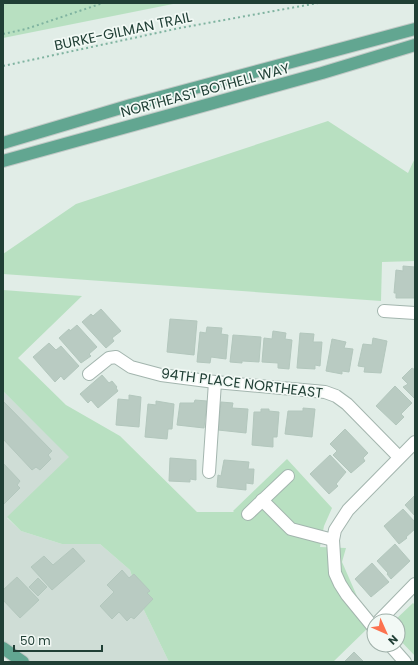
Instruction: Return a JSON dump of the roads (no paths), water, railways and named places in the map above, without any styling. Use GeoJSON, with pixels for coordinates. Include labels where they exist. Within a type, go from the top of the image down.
{"type":"FeatureCollection","features":[{"type":"Feature","properties":{"kind":"main road","name":"NORTHEAST BOTHELL WAY"},"geometry":{"type":"LineString","coordinates":[[3,143],[131,105],[415,29]]}},
{"type":"Feature","properties":{"kind":"main road","name":"NORTHEAST BOTHELL WAY"},"geometry":{"type":"LineString","coordinates":[[3,161],[322,73],[415,44]]}},
{"type":"Feature","properties":{"kind":"main road"},"geometry":{"type":"LineString","coordinates":[[157,119],[155,111],[157,106],[217,88],[229,79]]}},
{"type":"Feature","properties":{"kind":"main road"},"geometry":{"type":"LineString","coordinates":[[3,648],[23,662]]}},
{"type":"Feature","properties":{"kind":"main road"},"geometry":{"type":"LineString","coordinates":[[3,658],[18,662]]}},
{"type":"Feature","properties":{"kind":"street"},"geometry":{"type":"LineString","coordinates":[[384,311],[415,313]]}},
{"type":"Feature","properties":{"kind":"street","name":"94TH PLACE NORTHEAST"},"geometry":{"type":"LineString","coordinates":[[89,374],[109,358],[118,358],[131,367],[161,375],[215,382],[319,391],[336,396],[347,404],[399,457]]}},
{"type":"Feature","properties":{"kind":"street"},"geometry":{"type":"LineString","coordinates":[[209,472],[215,382]]}},
{"type":"Feature","properties":{"kind":"street"},"geometry":{"type":"LineString","coordinates":[[366,615],[347,595],[335,573],[333,540],[335,530],[348,510],[415,442]]}},
{"type":"Feature","properties":{"kind":"street"},"geometry":{"type":"LineString","coordinates":[[248,514],[288,476]]}},
{"type":"Feature","properties":{"kind":"street"},"geometry":{"type":"LineString","coordinates":[[262,500],[291,529],[333,540]]}},
{"type":"Feature","properties":{"kind":"street"},"geometry":{"type":"LineString","coordinates":[[387,613],[415,584]]}},
{"type":"Feature","properties":{"kind":"street"},"geometry":{"type":"LineString","coordinates":[[397,653],[405,662]]}}]}
